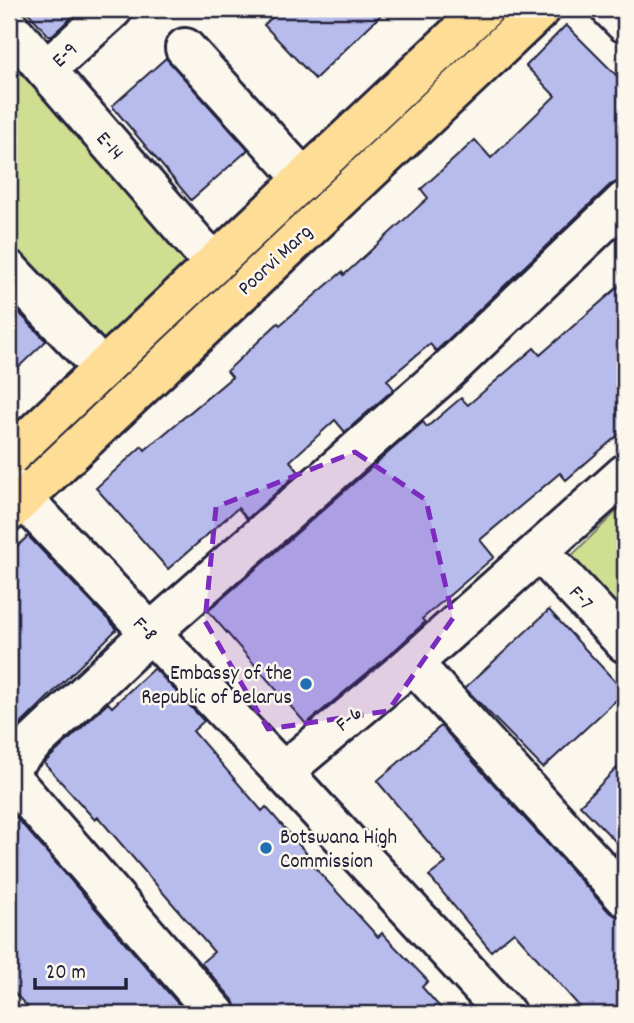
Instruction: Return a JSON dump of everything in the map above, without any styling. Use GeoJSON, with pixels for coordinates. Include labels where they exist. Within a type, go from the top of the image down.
{"type":"FeatureCollection","features":[{"type":"Feature","properties":{"kind":"main road","name":"Poorvi Marg"},"geometry":{"type":"LineString","coordinates":[[9,457],[484,9]]}},
{"type":"Feature","properties":{"kind":"main road","name":"Poorvi Marg"},"geometry":{"type":"LineString","coordinates":[[13,498],[541,9]]}},
{"type":"Feature","properties":{"kind":"street","name":"E-9"},"geometry":{"type":"LineString","coordinates":[[46,70],[113,9]]}},
{"type":"Feature","properties":{"kind":"street"},"geometry":{"type":"LineString","coordinates":[[611,9],[625,23]]}},
{"type":"Feature","properties":{"kind":"street","name":"E-14"},"geometry":{"type":"LineString","coordinates":[[9,27],[214,264]]}},
{"type":"Feature","properties":{"kind":"street"},"geometry":{"type":"LineString","coordinates":[[185,48],[304,179]]}},
{"type":"Feature","properties":{"kind":"street"},"geometry":{"type":"LineString","coordinates":[[9,766],[150,633],[445,373],[625,201]]}},
{"type":"Feature","properties":{"kind":"street"},"geometry":{"type":"LineString","coordinates":[[9,270],[102,368]]}},
{"type":"Feature","properties":{"kind":"street","name":"F-6"},"geometry":{"type":"LineString","coordinates":[[283,772],[413,663],[625,474]]}},
{"type":"Feature","properties":{"kind":"street","name":"F-8"},"geometry":{"type":"LineString","coordinates":[[13,498],[150,633],[283,772],[506,1014]]}},
{"type":"Feature","properties":{"kind":"street","name":"F-7"},"geometry":{"type":"LineString","coordinates":[[539,551],[625,643]]}},
{"type":"Feature","properties":{"kind":"street"},"geometry":{"type":"LineString","coordinates":[[413,663],[625,897]]}},
{"type":"Feature","properties":{"kind":"street"},"geometry":{"type":"LineString","coordinates":[[9,776],[216,1014]]}},
{"type":"Feature","properties":{"kind":"highlighted area"},"geometry":{"type":"Polygon","coordinates":[[[355,452],[426,500],[453,618],[388,711],[268,729],[205,621],[216,507],[355,452]]]}},
{"type":"Feature","properties":{"kind":"green space"},"geometry":{"type":"Polygon","coordinates":[[[9,35],[196,259],[104,344],[9,241],[9,35]]]}},
{"type":"Feature","properties":{"kind":"green space"},"geometry":{"type":"Polygon","coordinates":[[[625,503],[625,637],[559,568],[625,503]]]}},
{"type":"Feature","properties":{"kind":"building"},"geometry":{"type":"Polygon","coordinates":[[[25,9],[81,9],[50,37],[25,9]]]}},
{"type":"Feature","properties":{"kind":"building"},"geometry":{"type":"Polygon","coordinates":[[[281,9],[387,9],[315,79],[264,25],[281,9]]]}},
{"type":"Feature","properties":{"kind":"building"},"geometry":{"type":"Polygon","coordinates":[[[566,25],[625,84],[625,180],[610,185],[436,351],[430,344],[387,380],[394,389],[345,432],[335,420],[290,461],[299,472],[247,519],[238,508],[168,569],[96,488],[142,446],[145,450],[232,377],[227,371],[278,323],[280,325],[342,272],[344,275],[428,198],[421,189],[475,140],[491,158],[555,96],[526,66],[566,25]]]}},
{"type":"Feature","properties":{"kind":"building"},"geometry":{"type":"Polygon","coordinates":[[[166,58],[248,150],[191,200],[112,106],[166,58]]]}},
{"type":"Feature","properties":{"kind":"building"},"geometry":{"type":"Polygon","coordinates":[[[625,281],[625,429],[566,480],[560,473],[480,540],[494,557],[422,619],[425,622],[396,649],[306,724],[208,611],[423,422],[427,427],[461,398],[468,405],[534,348],[540,355],[625,281]]]}},
{"type":"Feature","properties":{"kind":"building"},"geometry":{"type":"Polygon","coordinates":[[[9,302],[46,341],[9,376],[9,302]]]}},
{"type":"Feature","properties":{"kind":"building"},"geometry":{"type":"Polygon","coordinates":[[[28,536],[117,629],[14,731],[9,725],[9,554],[28,536]]]}},
{"type":"Feature","properties":{"kind":"building"},"geometry":{"type":"Polygon","coordinates":[[[549,610],[625,692],[543,768],[465,688],[549,610]]]}},
{"type":"Feature","properties":{"kind":"building"},"geometry":{"type":"Polygon","coordinates":[[[154,668],[204,721],[193,731],[262,811],[266,807],[309,856],[306,858],[378,937],[382,933],[428,981],[422,987],[446,1014],[237,1014],[233,1000],[201,963],[214,952],[98,817],[95,820],[44,763],[108,703],[112,707],[154,668]]]}},
{"type":"Feature","properties":{"kind":"building"},"geometry":{"type":"Polygon","coordinates":[[[441,726],[609,912],[625,918],[625,1014],[586,1014],[514,932],[491,951],[429,876],[446,863],[377,781],[441,726]]]}},
{"type":"Feature","properties":{"kind":"building"},"geometry":{"type":"Polygon","coordinates":[[[625,760],[625,865],[615,853],[621,847],[580,805],[625,760]]]}},
{"type":"Feature","properties":{"kind":"building"},"geometry":{"type":"Polygon","coordinates":[[[9,809],[187,1014],[34,1014],[9,987],[9,809]]]}},
{"type":"Feature","properties":{"kind":"place","name":"Embassy of the Republic of Belarus"},"geometry":{"type":"Point","coordinates":[306,684]}},
{"type":"Feature","properties":{"kind":"place","name":"Botswana High Commission"},"geometry":{"type":"Point","coordinates":[266,848]}}]}
